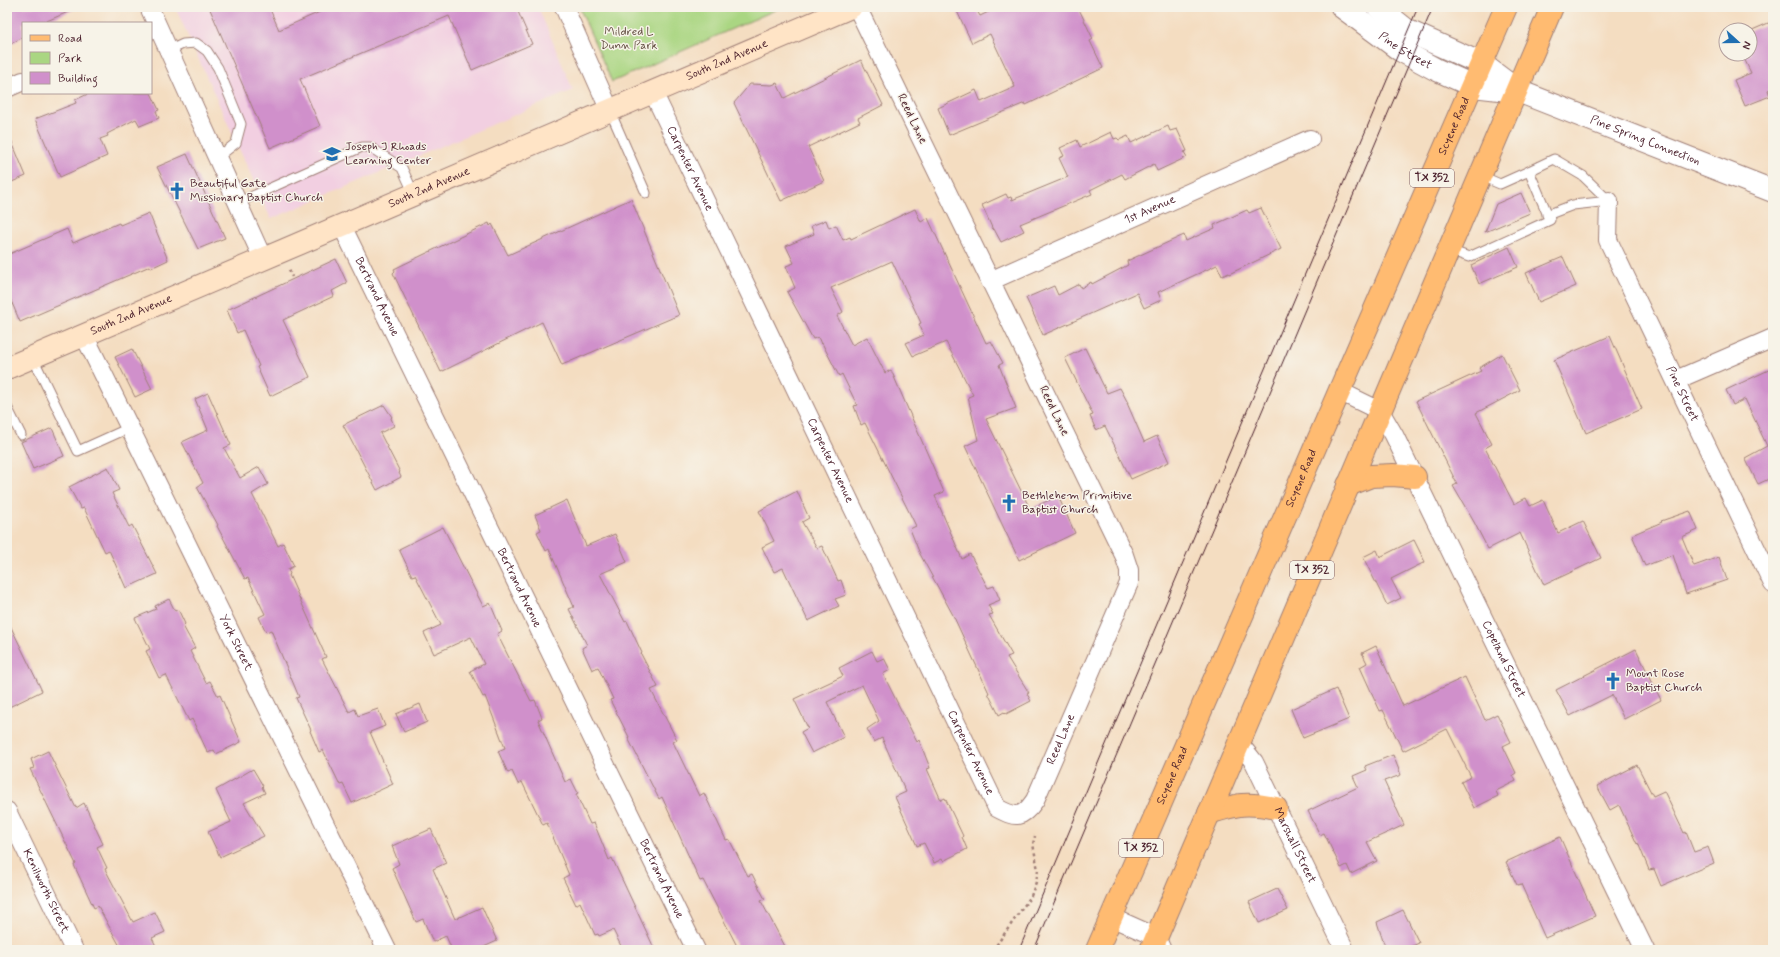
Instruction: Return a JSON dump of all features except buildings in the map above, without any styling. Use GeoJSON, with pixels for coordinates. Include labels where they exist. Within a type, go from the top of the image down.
{"type":"FeatureCollection","features":[{"type":"Feature","properties":{"kind":"main road","name":"South 2nd Avenue"},"geometry":{"type":"LineString","coordinates":[[7,368],[32,356],[342,226],[851,7]]}},
{"type":"Feature","properties":{"kind":"main road","name":"Scyene Road"},"geometry":{"type":"LineString","coordinates":[[1097,950],[1338,391],[1473,86],[1506,7]]}},
{"type":"Feature","properties":{"kind":"main road","name":"TX 352"},"geometry":{"type":"LineString","coordinates":[[1156,946],[1209,813],[1348,485],[1518,91],[1552,7]]}},
{"type":"Feature","properties":{"kind":"main road"},"geometry":{"type":"LineString","coordinates":[[1348,485],[1371,476],[1394,475],[1415,477]]}},
{"type":"Feature","properties":{"kind":"main road"},"geometry":{"type":"LineString","coordinates":[[1209,813],[1238,804],[1256,804],[1276,808]]}},
{"type":"Feature","properties":{"kind":"street"},"geometry":{"type":"LineString","coordinates":[[564,7],[610,111]]}},
{"type":"Feature","properties":{"kind":"street","name":"Reed Lane"},"geometry":{"type":"LineString","coordinates":[[857,7],[1124,555],[1128,570],[1129,583],[1035,800],[1027,811],[1019,816]]}},
{"type":"Feature","properties":{"kind":"street","name":"Pine Street"},"geometry":{"type":"LineString","coordinates":[[1342,7],[1368,28],[1412,58],[1473,86]]}},
{"type":"Feature","properties":{"kind":"street","name":"Pine Street"},"geometry":{"type":"LineString","coordinates":[[1378,7],[1408,31],[1482,64]]}},
{"type":"Feature","properties":{"kind":"street"},"geometry":{"type":"LineString","coordinates":[[152,17],[263,259]]}},
{"type":"Feature","properties":{"kind":"street","name":"Pine Spring Connection"},"geometry":{"type":"LineString","coordinates":[[1482,64],[1518,91]]}},
{"type":"Feature","properties":{"kind":"street"},"geometry":{"type":"LineString","coordinates":[[7,88],[22,81]]}},
{"type":"Feature","properties":{"kind":"street","name":"Pine Spring Connection"},"geometry":{"type":"LineString","coordinates":[[1473,86],[1518,91],[1773,191]]}},
{"type":"Feature","properties":{"kind":"street","name":"Carpenter Avenue"},"geometry":{"type":"LineString","coordinates":[[653,92],[996,808],[1007,814],[1019,816]]}},
{"type":"Feature","properties":{"kind":"street","name":"1st Avenue"},"geometry":{"type":"LineString","coordinates":[[990,280],[1310,139]]}},
{"type":"Feature","properties":{"kind":"street","name":"Pine Street"},"geometry":{"type":"LineString","coordinates":[[1609,201],[1608,240],[1773,584]]}},
{"type":"Feature","properties":{"kind":"street","name":"Bertrand Avenue"},"geometry":{"type":"LineString","coordinates":[[342,226],[696,950]]}},
{"type":"Feature","properties":{"kind":"street","name":"York Street"},"geometry":{"type":"LineString","coordinates":[[84,335],[387,950]]}},
{"type":"Feature","properties":{"kind":"street"},"geometry":{"type":"LineString","coordinates":[[1676,380],[1773,338]]}},
{"type":"Feature","properties":{"kind":"street"},"geometry":{"type":"LineString","coordinates":[[1338,391],[1380,411]]}},
{"type":"Feature","properties":{"kind":"street","name":"Copeland Street"},"geometry":{"type":"LineString","coordinates":[[1380,411],[1394,434],[1645,950]]}},
{"type":"Feature","properties":{"kind":"street","name":"Marshall Street"},"geometry":{"type":"LineString","coordinates":[[1239,743],[1254,762],[1345,950]]}},
{"type":"Feature","properties":{"kind":"street","name":"Kenilworth Street"},"geometry":{"type":"LineString","coordinates":[[7,811],[74,950]]}},
{"type":"Feature","properties":{"kind":"street"},"geometry":{"type":"LineString","coordinates":[[1111,917],[1156,946]]}},
{"type":"Feature","properties":{"kind":"lane"},"geometry":{"type":"LineString","coordinates":[[168,51],[183,44],[196,43],[206,51],[218,68],[241,124],[236,143],[217,158]]}},
{"type":"Feature","properties":{"kind":"lane"},"geometry":{"type":"LineString","coordinates":[[610,111],[646,193]]}},
{"type":"Feature","properties":{"kind":"lane"},"geometry":{"type":"LineString","coordinates":[[237,203],[362,147],[370,147],[402,168],[414,194]]}},
{"type":"Feature","properties":{"kind":"lane"},"geometry":{"type":"LineString","coordinates":[[1481,176],[1500,184],[1554,159],[1583,176],[1609,201]]}},
{"type":"Feature","properties":{"kind":"lane"},"geometry":{"type":"LineString","coordinates":[[1449,250],[1469,257],[1550,220],[1529,171]]}},
{"type":"Feature","properties":{"kind":"lane"},"geometry":{"type":"LineString","coordinates":[[1547,215],[1573,205],[1609,201]]}},
{"type":"Feature","properties":{"kind":"lane"},"geometry":{"type":"LineString","coordinates":[[32,356],[78,451],[129,428]]}},
{"type":"Feature","properties":{"kind":"lane"},"geometry":{"type":"LineString","coordinates":[[7,407],[21,435]]}},
{"type":"Feature","properties":{"kind":"path"},"geometry":{"type":"LineString","coordinates":[[993,950],[1028,901],[1036,882],[1038,870],[1033,844],[1035,836]]}},
{"type":"Feature","properties":{"kind":"shaded area","name":"Joseph J Rhoads Learning Center"},"geometry":{"type":"Polygon","coordinates":[[[175,7],[538,7],[573,90],[271,219],[175,7]]]}},
{"type":"Feature","properties":{"kind":"green space","name":"Mildred L Dunn Park"},"geometry":{"type":"Polygon","coordinates":[[[579,7],[782,7],[612,82],[579,7]]]}},
{"type":"Feature","properties":{"kind":"tram line"},"geometry":{"type":"LineString","coordinates":[[1019,950],[1418,7]]}},
{"type":"Feature","properties":{"kind":"tram line"},"geometry":{"type":"LineString","coordinates":[[1034,950],[1433,7]]}},
{"type":"Feature","properties":{"kind":"place","name":"Joseph J Rhoads Learning Center"},"geometry":{"type":"Point","coordinates":[332,154]}},
{"type":"Feature","properties":{"kind":"place","name":"Beautiful Gate Missionary Baptist Church"},"geometry":{"type":"Point","coordinates":[177,191]}},
{"type":"Feature","properties":{"kind":"place","name":"Bethlehem Primitive Baptist Church"},"geometry":{"type":"Point","coordinates":[1009,503]}},
{"type":"Feature","properties":{"kind":"place","name":"Mount Rose Baptist Church"},"geometry":{"type":"Point","coordinates":[1613,681]}}]}
